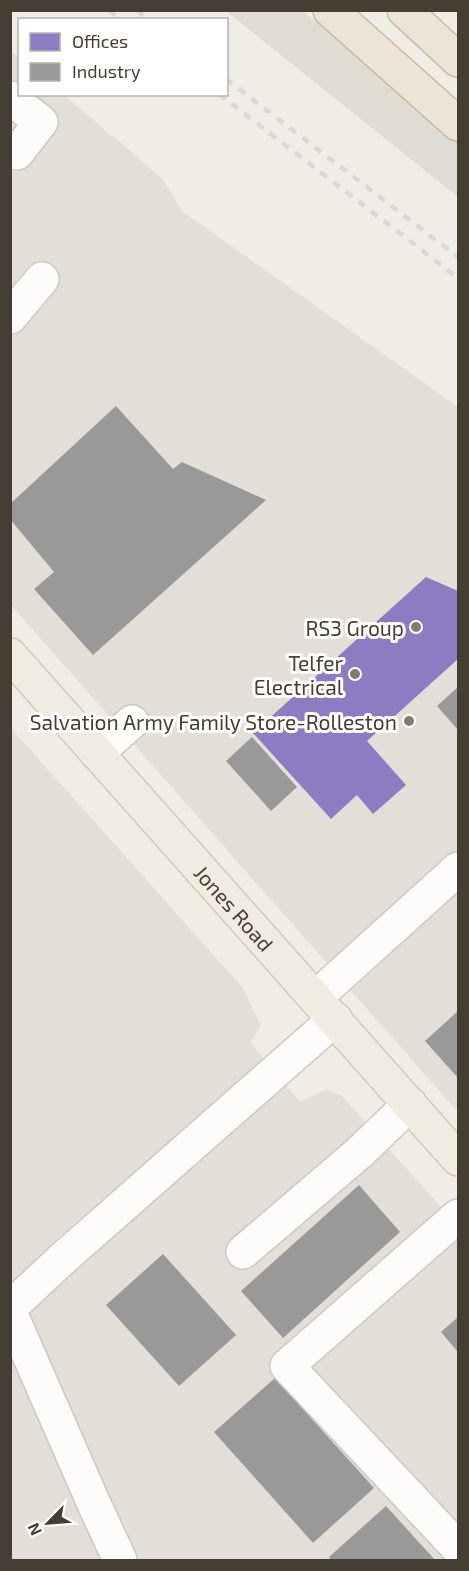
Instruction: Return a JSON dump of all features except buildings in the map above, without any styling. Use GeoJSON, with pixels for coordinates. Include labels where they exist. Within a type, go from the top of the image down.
{"type":"FeatureCollection","features":[{"type":"Feature","properties":{"kind":"highway"},"geometry":{"type":"LineString","coordinates":[[330,10],[459,124]]}},
{"type":"Feature","properties":{"kind":"highway"},"geometry":{"type":"LineString","coordinates":[[404,10],[459,60]]}},
{"type":"Feature","properties":{"kind":"main road","name":"Jones Road"},"geometry":{"type":"LineString","coordinates":[[10,655],[459,1159]]}},
{"type":"Feature","properties":{"kind":"street"},"geometry":{"type":"LineString","coordinates":[[10,98],[41,122],[17,153]]}},
{"type":"Feature","properties":{"kind":"street"},"geometry":{"type":"LineString","coordinates":[[10,317],[42,279]]}},
{"type":"Feature","properties":{"kind":"street"},"geometry":{"type":"LineString","coordinates":[[97,753],[132,722]]}},
{"type":"Feature","properties":{"kind":"street"},"geometry":{"type":"LineString","coordinates":[[120,1560],[10,1310],[325,1009],[459,869]]}},
{"type":"Feature","properties":{"kind":"street"},"geometry":{"type":"LineString","coordinates":[[243,1252],[360,1152],[410,1104]]}},
{"type":"Feature","properties":{"kind":"street"},"geometry":{"type":"LineString","coordinates":[[459,1216],[287,1366],[459,1548]]}},
{"type":"Feature","properties":{"kind":"shaded area"},"geometry":{"type":"Polygon","coordinates":[[[226,11],[303,11],[458,142],[458,197],[226,11]]]}},
{"type":"Feature","properties":{"kind":"shaded area"},"geometry":{"type":"Polygon","coordinates":[[[10,50],[18,57],[18,96],[65,96],[162,178],[182,211],[458,407],[458,1112],[11,605],[10,50]]]}},
{"type":"Feature","properties":{"kind":"shaded area"},"geometry":{"type":"Polygon","coordinates":[[[10,727],[243,988],[261,1026],[250,1042],[300,1102],[325,1090],[341,1095],[458,1226],[458,1560],[11,1560],[10,727]]]}},
{"type":"Feature","properties":{"kind":"railway"},"geometry":{"type":"LineString","coordinates":[[109,10],[118,18]]}},
{"type":"Feature","properties":{"kind":"railway"},"geometry":{"type":"LineString","coordinates":[[137,10],[147,18]]}},
{"type":"Feature","properties":{"kind":"railway"},"geometry":{"type":"LineString","coordinates":[[228,81],[458,257]]}},
{"type":"Feature","properties":{"kind":"railway"},"geometry":{"type":"LineString","coordinates":[[222,96],[458,278]]}},
{"type":"Feature","properties":{"kind":"place","name":"RS3 Group"},"geometry":{"type":"Point","coordinates":[416,627]}},
{"type":"Feature","properties":{"kind":"place","name":"Telfer Electrical"},"geometry":{"type":"Point","coordinates":[355,674]}},
{"type":"Feature","properties":{"kind":"place","name":"Salvation Army Family Store-Rolleston"},"geometry":{"type":"Point","coordinates":[409,721]}}]}
